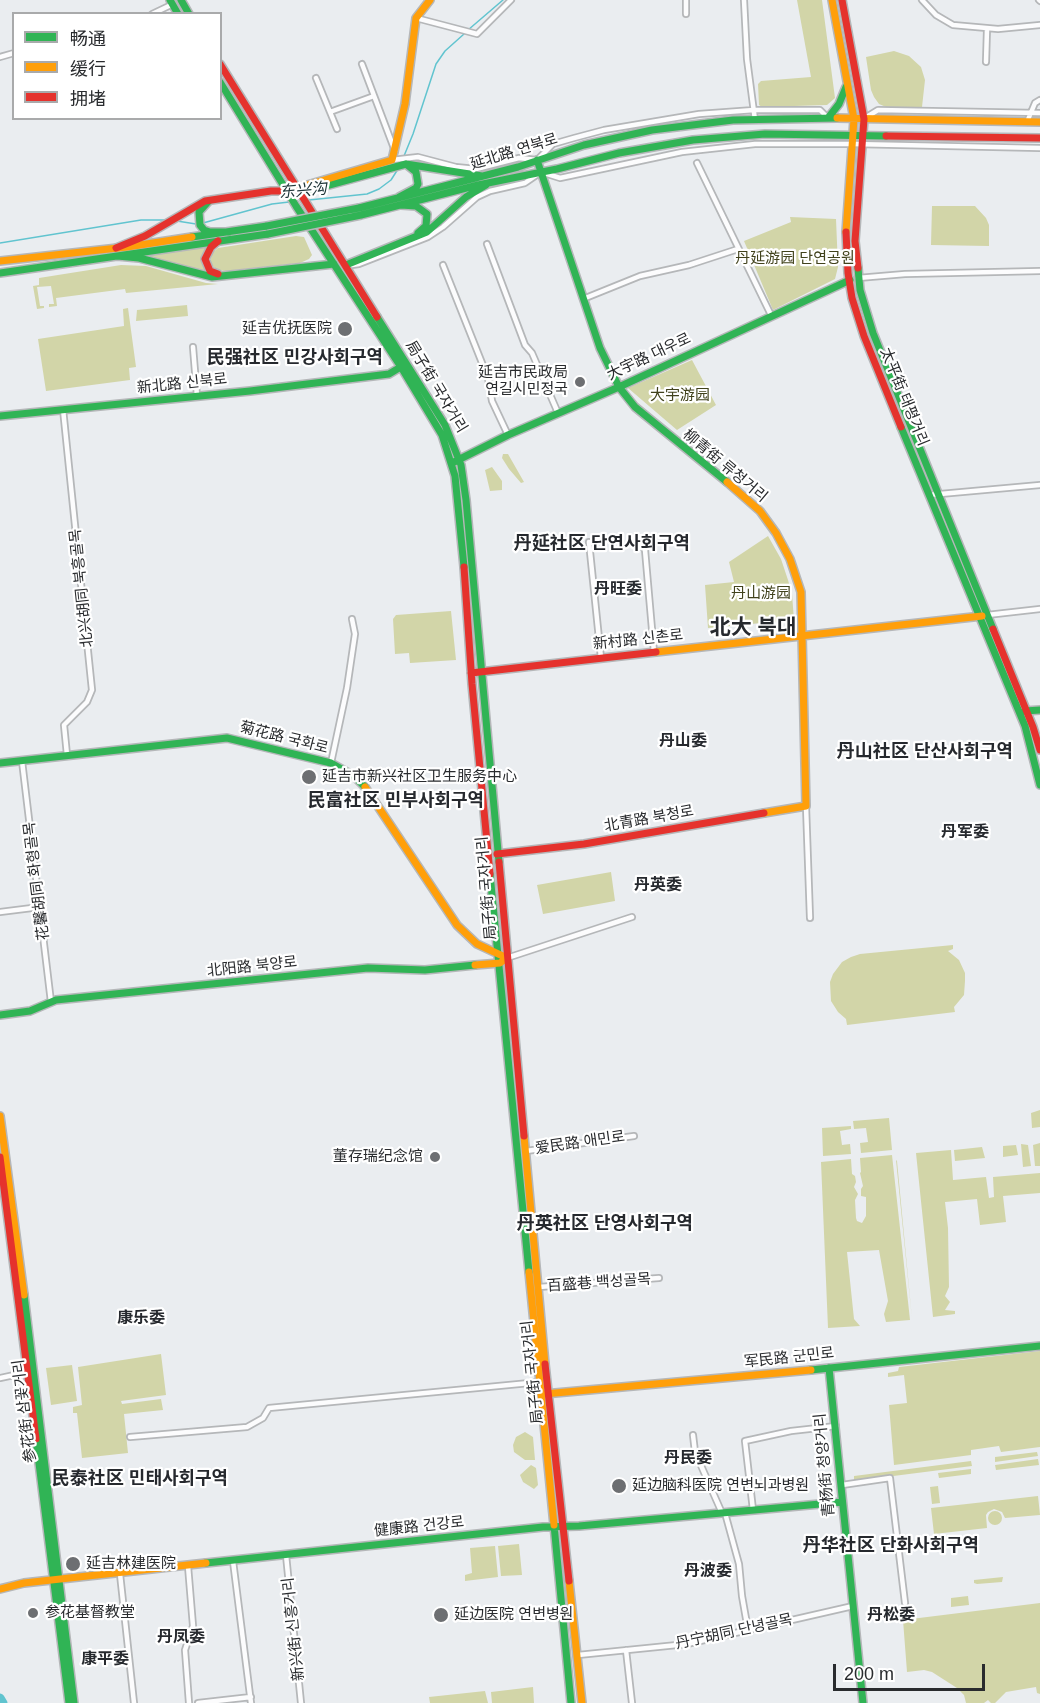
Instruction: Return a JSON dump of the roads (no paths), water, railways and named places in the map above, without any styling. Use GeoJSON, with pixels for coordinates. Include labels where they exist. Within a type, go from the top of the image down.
{"type":"FeatureCollection","features":[{"type":"Feature","properties":{"kind":"main road"},"geometry":{"type":"LineString","coordinates":[[395,162],[416,18],[430,0]]}},
{"type":"Feature","properties":{"kind":"main road","name":"太平街 태평거리"},"geometry":{"type":"LineString","coordinates":[[832,0],[854,119],[846,230],[849,280],[862,329],[978,616],[1040,751]]}},
{"type":"Feature","properties":{"kind":"main road","name":"太平街 태평거리"},"geometry":{"type":"LineString","coordinates":[[842,0],[864,119],[855,242],[858,278],[869,323],[987,615],[1023,712],[1040,785]]}},
{"type":"Feature","properties":{"kind":"main road","name":"局子街 국자거리"},"geometry":{"type":"LineString","coordinates":[[222,67],[345,264],[404,365],[442,435],[452,463],[459,507],[471,673],[540,1382],[545,1394],[564,1525],[582,1703]]}},
{"type":"Feature","properties":{"kind":"main road"},"geometry":{"type":"LineString","coordinates":[[828,118],[839,104],[847,84]]}},
{"type":"Feature","properties":{"kind":"main road","name":"局子街 국자거리"},"geometry":{"type":"LineString","coordinates":[[222,85],[296,206],[445,425],[459,459],[466,500],[480,672],[539,1287],[553,1526],[572,1703]]}},
{"type":"Feature","properties":{"kind":"main road","name":"延北路 연북로"},"geometry":{"type":"LineString","coordinates":[[0,261],[218,241],[360,212],[584,145],[652,130],[711,122],[828,118],[1040,122]]}},
{"type":"Feature","properties":{"kind":"main road","name":"延北路 연북로"},"geometry":{"type":"LineString","coordinates":[[400,201],[486,185],[626,151],[693,140],[765,134],[1040,138]]}},
{"type":"Feature","properties":{"kind":"main road"},"geometry":{"type":"LineString","coordinates":[[229,232],[204,230],[199,222],[199,212],[208,202],[299,192],[408,160],[482,176]]}},
{"type":"Feature","properties":{"kind":"main road"},"geometry":{"type":"LineString","coordinates":[[400,201],[416,188],[419,180],[408,160]]}},
{"type":"Feature","properties":{"kind":"main road","name":"柳青街 류청거리"},"geometry":{"type":"LineString","coordinates":[[537,160],[600,348],[619,387],[635,407],[745,496],[768,520],[784,545],[798,580],[802,603],[806,806]]}},
{"type":"Feature","properties":{"kind":"main road"},"geometry":{"type":"LineString","coordinates":[[345,264],[427,232],[466,197],[486,185]]}},
{"type":"Feature","properties":{"kind":"main road"},"geometry":{"type":"LineString","coordinates":[[116,252],[205,201],[271,191],[288,193]]}},
{"type":"Feature","properties":{"kind":"main road"},"geometry":{"type":"LineString","coordinates":[[345,264],[420,232],[428,221],[427,214],[422,209],[400,201]]}},
{"type":"Feature","properties":{"kind":"main road","name":"延北路 연북로"},"geometry":{"type":"LineString","coordinates":[[0,273],[229,232],[268,230]]}},
{"type":"Feature","properties":{"kind":"main road"},"geometry":{"type":"LineString","coordinates":[[218,241],[205,259],[207,268],[213,273],[334,263]]}},
{"type":"Feature","properties":{"kind":"main road"},"geometry":{"type":"LineString","coordinates":[[116,252],[212,277],[334,263]]}},
{"type":"Feature","properties":{"kind":"main road","name":"大宇路 대우로"},"geometry":{"type":"LineString","coordinates":[[452,463],[508,435],[619,387],[771,315],[858,278]]}},
{"type":"Feature","properties":{"kind":"main road","name":"新北路 신북로"},"geometry":{"type":"LineString","coordinates":[[0,416],[389,374],[404,365]]}},
{"type":"Feature","properties":{"kind":"main road","name":"新村路 신촌로"},"geometry":{"type":"LineString","coordinates":[[471,673],[987,615]]}},
{"type":"Feature","properties":{"kind":"main road"},"geometry":{"type":"LineString","coordinates":[[1023,712],[1040,710]]}},
{"type":"Feature","properties":{"kind":"main road","name":"菊花路 국화로"},"geometry":{"type":"LineString","coordinates":[[0,763],[237,738],[331,763],[354,776],[363,785],[444,909],[457,925],[477,944],[507,958]]}},
{"type":"Feature","properties":{"kind":"main road"},"geometry":{"type":"LineString","coordinates":[[1030,742],[1040,751]]}},
{"type":"Feature","properties":{"kind":"main road","name":"北青路 북청로"},"geometry":{"type":"LineString","coordinates":[[497,854],[584,844],[806,806]]}},
{"type":"Feature","properties":{"kind":"main road"},"geometry":{"type":"LineString","coordinates":[[500,963],[507,958]]}},
{"type":"Feature","properties":{"kind":"main road","name":"北阳路 북양로"},"geometry":{"type":"LineString","coordinates":[[0,1016],[30,1011],[51,1002],[368,968],[425,970],[500,963]]}},
{"type":"Feature","properties":{"kind":"main road","name":"参花街 삼꽃거리"},"geometry":{"type":"LineString","coordinates":[[0,1116],[57,1580],[69,1703]]}},
{"type":"Feature","properties":{"kind":"main road","name":"参花街 삼꽃거리"},"geometry":{"type":"LineString","coordinates":[[0,1157],[74,1703]]}},
{"type":"Feature","properties":{"kind":"main road","name":"军民路 군민로"},"geometry":{"type":"LineString","coordinates":[[545,1394],[1040,1346]]}},
{"type":"Feature","properties":{"kind":"main road","name":"青杨街 청양거리"},"geometry":{"type":"LineString","coordinates":[[830,1368],[863,1703]]}},
{"type":"Feature","properties":{"kind":"main road","name":"健康路 건강로"},"geometry":{"type":"LineString","coordinates":[[0,1589],[24,1583],[553,1526],[579,1526],[842,1502]]}},
{"type":"Feature","properties":{"kind":"street"},"geometry":{"type":"LineString","coordinates":[[416,18],[477,33],[511,0]]}},
{"type":"Feature","properties":{"kind":"street"},"geometry":{"type":"LineString","coordinates":[[686,0],[686,14]]}},
{"type":"Feature","properties":{"kind":"street"},"geometry":{"type":"LineString","coordinates":[[744,0],[747,59],[755,120]]}},
{"type":"Feature","properties":{"kind":"street"},"geometry":{"type":"LineString","coordinates":[[922,0],[936,15],[948,23],[963,27],[987,29],[1040,25]]}},
{"type":"Feature","properties":{"kind":"street"},"geometry":{"type":"LineString","coordinates":[[156,12],[171,2]]}},
{"type":"Feature","properties":{"kind":"street"},"geometry":{"type":"LineString","coordinates":[[986,62],[987,29]]}},
{"type":"Feature","properties":{"kind":"street"},"geometry":{"type":"LineString","coordinates":[[362,64],[395,151]]}},
{"type":"Feature","properties":{"kind":"street"},"geometry":{"type":"LineString","coordinates":[[316,78],[337,129]]}},
{"type":"Feature","properties":{"kind":"street"},"geometry":{"type":"LineString","coordinates":[[330,112],[374,96]]}},
{"type":"Feature","properties":{"kind":"street"},"geometry":{"type":"LineString","coordinates":[[1027,122],[1035,103],[1040,100]]}},
{"type":"Feature","properties":{"kind":"street"},"geometry":{"type":"LineString","coordinates":[[408,160],[418,157],[456,167],[476,169],[519,158],[537,160],[553,144],[604,130],[670,118],[754,110],[820,110],[828,118]]}},
{"type":"Feature","properties":{"kind":"street"},"geometry":{"type":"LineString","coordinates":[[864,119],[878,110],[1040,113]]}},
{"type":"Feature","properties":{"kind":"street"},"geometry":{"type":"LineString","coordinates":[[345,264],[358,264],[428,237],[477,197],[489,191],[525,183],[540,172],[560,178],[639,160],[713,147],[863,144],[1040,148]]}},
{"type":"Feature","properties":{"kind":"street"},"geometry":{"type":"LineString","coordinates":[[697,163],[771,315]]}},
{"type":"Feature","properties":{"kind":"street"},"geometry":{"type":"LineString","coordinates":[[487,244],[525,345],[532,352],[558,413]]}},
{"type":"Feature","properties":{"kind":"street"},"geometry":{"type":"LineString","coordinates":[[583,299],[640,276],[689,265],[738,249]]}},
{"type":"Feature","properties":{"kind":"street"},"geometry":{"type":"LineString","coordinates":[[443,265],[488,378],[492,401],[508,435]]}},
{"type":"Feature","properties":{"kind":"street"},"geometry":{"type":"LineString","coordinates":[[858,278],[905,274],[1040,271]]}},
{"type":"Feature","properties":{"kind":"street"},"geometry":{"type":"LineString","coordinates":[[193,347],[197,396]]}},
{"type":"Feature","properties":{"kind":"street","name":"北兴胡同 북흥골목"},"geometry":{"type":"LineString","coordinates":[[63,409],[92,690],[87,702],[64,725],[67,755]]}},
{"type":"Feature","properties":{"kind":"street"},"geometry":{"type":"LineString","coordinates":[[929,495],[1040,485]]}},
{"type":"Feature","properties":{"kind":"street"},"geometry":{"type":"LineString","coordinates":[[636,536],[645,550],[654,652]]}},
{"type":"Feature","properties":{"kind":"street"},"geometry":{"type":"LineString","coordinates":[[589,542],[601,658]]}},
{"type":"Feature","properties":{"kind":"street"},"geometry":{"type":"LineString","coordinates":[[987,615],[1040,609]]}},
{"type":"Feature","properties":{"kind":"street"},"geometry":{"type":"LineString","coordinates":[[331,763],[347,688],[355,634],[352,619]]}},
{"type":"Feature","properties":{"kind":"street","name":"花馨胡同 화형골목"},"geometry":{"type":"LineString","coordinates":[[22,760],[51,1002]]}},
{"type":"Feature","properties":{"kind":"street"},"geometry":{"type":"LineString","coordinates":[[806,806],[810,918]]}},
{"type":"Feature","properties":{"kind":"street"},"geometry":{"type":"LineString","coordinates":[[0,912],[40,907]]}},
{"type":"Feature","properties":{"kind":"street"},"geometry":{"type":"LineString","coordinates":[[507,958],[632,917]]}},
{"type":"Feature","properties":{"kind":"street","name":"爱民路 애민로"},"geometry":{"type":"LineString","coordinates":[[526,1151],[634,1136]]}},
{"type":"Feature","properties":{"kind":"street","name":"百盛巷 백성골목"},"geometry":{"type":"LineString","coordinates":[[539,1287],[659,1278]]}},
{"type":"Feature","properties":{"kind":"street"},"geometry":{"type":"LineString","coordinates":[[0,1377],[28,1372]]}},
{"type":"Feature","properties":{"kind":"street"},"geometry":{"type":"LineString","coordinates":[[130,1437],[247,1426],[263,1418],[269,1408],[540,1382]]}},
{"type":"Feature","properties":{"kind":"street"},"geometry":{"type":"LineString","coordinates":[[753,1510],[745,1441],[783,1432],[836,1426]]}},
{"type":"Feature","properties":{"kind":"street"},"geometry":{"type":"LineString","coordinates":[[693,1435],[695,1452],[723,1513],[739,1564],[748,1630]]}},
{"type":"Feature","properties":{"kind":"street"},"geometry":{"type":"LineString","coordinates":[[842,1485],[890,1478],[905,1603]]}},
{"type":"Feature","properties":{"kind":"street","name":"新兴街 신흥거리"},"geometry":{"type":"LineString","coordinates":[[286,1555],[301,1703]]}},
{"type":"Feature","properties":{"kind":"street"},"geometry":{"type":"LineString","coordinates":[[198,1703],[251,1700],[233,1561]]}},
{"type":"Feature","properties":{"kind":"street"},"geometry":{"type":"LineString","coordinates":[[188,1566],[193,1626],[185,1650],[189,1703]]}},
{"type":"Feature","properties":{"kind":"street"},"geometry":{"type":"LineString","coordinates":[[120,1574],[134,1703]]}},
{"type":"Feature","properties":{"kind":"street","name":"丹宁胡同 단녕골목"},"geometry":{"type":"LineString","coordinates":[[578,1655],[687,1644],[853,1606]]}},
{"type":"Feature","properties":{"kind":"street"},"geometry":{"type":"LineString","coordinates":[[626,1650],[632,1703]]}},
{"type":"Feature","properties":{"kind":"waterway","name":"东兴沟"},"geometry":{"type":"LineString","coordinates":[[468,30],[503,0]]}},
{"type":"Feature","properties":{"kind":"waterway","name":"东兴沟"},"geometry":{"type":"LineString","coordinates":[[404,156],[436,64],[445,51],[464,34]]}},
{"type":"Feature","properties":{"kind":"waterway","name":"东兴沟"},"geometry":{"type":"LineString","coordinates":[[309,200],[367,194],[391,180],[398,169]]}},
{"type":"Feature","properties":{"kind":"waterway","name":"东兴沟"},"geometry":{"type":"LineString","coordinates":[[203,223],[272,204],[289,202]]}},
{"type":"Feature","properties":{"kind":"waterway","name":"东兴沟"},"geometry":{"type":"LineString","coordinates":[[0,243],[141,220],[166,220]]}},
{"type":"Feature","properties":{"kind":"waterway","name":"东兴沟"},"geometry":{"type":"LineString","coordinates":[[177,221],[196,224]]}},
{"type":"Feature","properties":{"kind":"waterway"},"geometry":{"type":"LineString","coordinates":[[0,1698],[3,1703]]}},
{"type":"Feature","properties":{"kind":"place","name":"延吉优抚医院"},"geometry":{"type":"Point","coordinates":[345,329]}},
{"type":"Feature","properties":{"kind":"place","name":"延吉市民政局 연길시민정국"},"geometry":{"type":"Point","coordinates":[580,382]}},
{"type":"Feature","properties":{"kind":"place","name":"延吉市新兴社区卫生服务中心"},"geometry":{"type":"Point","coordinates":[309,777]}},
{"type":"Feature","properties":{"kind":"place","name":"董存瑞纪念馆"},"geometry":{"type":"Point","coordinates":[435,1157]}},
{"type":"Feature","properties":{"kind":"place","name":"延边脑科医院 연변뇌과병원"},"geometry":{"type":"Point","coordinates":[619,1486]}},
{"type":"Feature","properties":{"kind":"place","name":"延吉林建医院"},"geometry":{"type":"Point","coordinates":[73,1564]}},
{"type":"Feature","properties":{"kind":"place","name":"参花基督教堂"},"geometry":{"type":"Point","coordinates":[33,1613]}},
{"type":"Feature","properties":{"kind":"place","name":"延边医院 연변병원"},"geometry":{"type":"Point","coordinates":[441,1615]}},
{"type":"Feature","properties":{"kind":"district","name":"民强社区 민강사회구역"},"geometry":{"type":"Point","coordinates":[295,358]}},
{"type":"Feature","properties":{"kind":"district","name":"丹延社区 단연사회구역"},"geometry":{"type":"Point","coordinates":[602,544]}},
{"type":"Feature","properties":{"kind":"district","name":"丹旺委"},"geometry":{"type":"Point","coordinates":[618,590]}},
{"type":"Feature","properties":{"kind":"district","name":"北大 북대"},"geometry":{"type":"Point","coordinates":[753,628]}},
{"type":"Feature","properties":{"kind":"district","name":"丹山委"},"geometry":{"type":"Point","coordinates":[683,742]}},
{"type":"Feature","properties":{"kind":"district","name":"丹山社区 단산사회구역"},"geometry":{"type":"Point","coordinates":[925,752]}},
{"type":"Feature","properties":{"kind":"district","name":"民富社区 민부사회구역"},"geometry":{"type":"Point","coordinates":[396,801]}},
{"type":"Feature","properties":{"kind":"district","name":"丹军委"},"geometry":{"type":"Point","coordinates":[965,833]}},
{"type":"Feature","properties":{"kind":"district","name":"丹英委"},"geometry":{"type":"Point","coordinates":[658,886]}},
{"type":"Feature","properties":{"kind":"district","name":"丹英社区 단영사회구역"},"geometry":{"type":"Point","coordinates":[605,1224]}},
{"type":"Feature","properties":{"kind":"district","name":"康乐委"},"geometry":{"type":"Point","coordinates":[141,1319]}},
{"type":"Feature","properties":{"kind":"district","name":"丹民委"},"geometry":{"type":"Point","coordinates":[688,1459]}},
{"type":"Feature","properties":{"kind":"district","name":"民泰社区 민태사회구역"},"geometry":{"type":"Point","coordinates":[140,1479]}},
{"type":"Feature","properties":{"kind":"district","name":"丹华社区 단화사회구역"},"geometry":{"type":"Point","coordinates":[891,1546]}},
{"type":"Feature","properties":{"kind":"district","name":"丹波委"},"geometry":{"type":"Point","coordinates":[708,1572]}},
{"type":"Feature","properties":{"kind":"district","name":"丹松委"},"geometry":{"type":"Point","coordinates":[891,1616]}},
{"type":"Feature","properties":{"kind":"district","name":"丹凤委"},"geometry":{"type":"Point","coordinates":[181,1638]}},
{"type":"Feature","properties":{"kind":"district","name":"康平委"},"geometry":{"type":"Point","coordinates":[105,1660]}},
{"type":"Feature","properties":{"kind":"park label","name":"丹延游园 단연공원"},"geometry":{"type":"Point","coordinates":[795,259]}},
{"type":"Feature","properties":{"kind":"park label","name":"大宇游园"},"geometry":{"type":"Point","coordinates":[680,396]}},
{"type":"Feature","properties":{"kind":"park label","name":"丹山游园"},"geometry":{"type":"Point","coordinates":[761,594]}}]}
